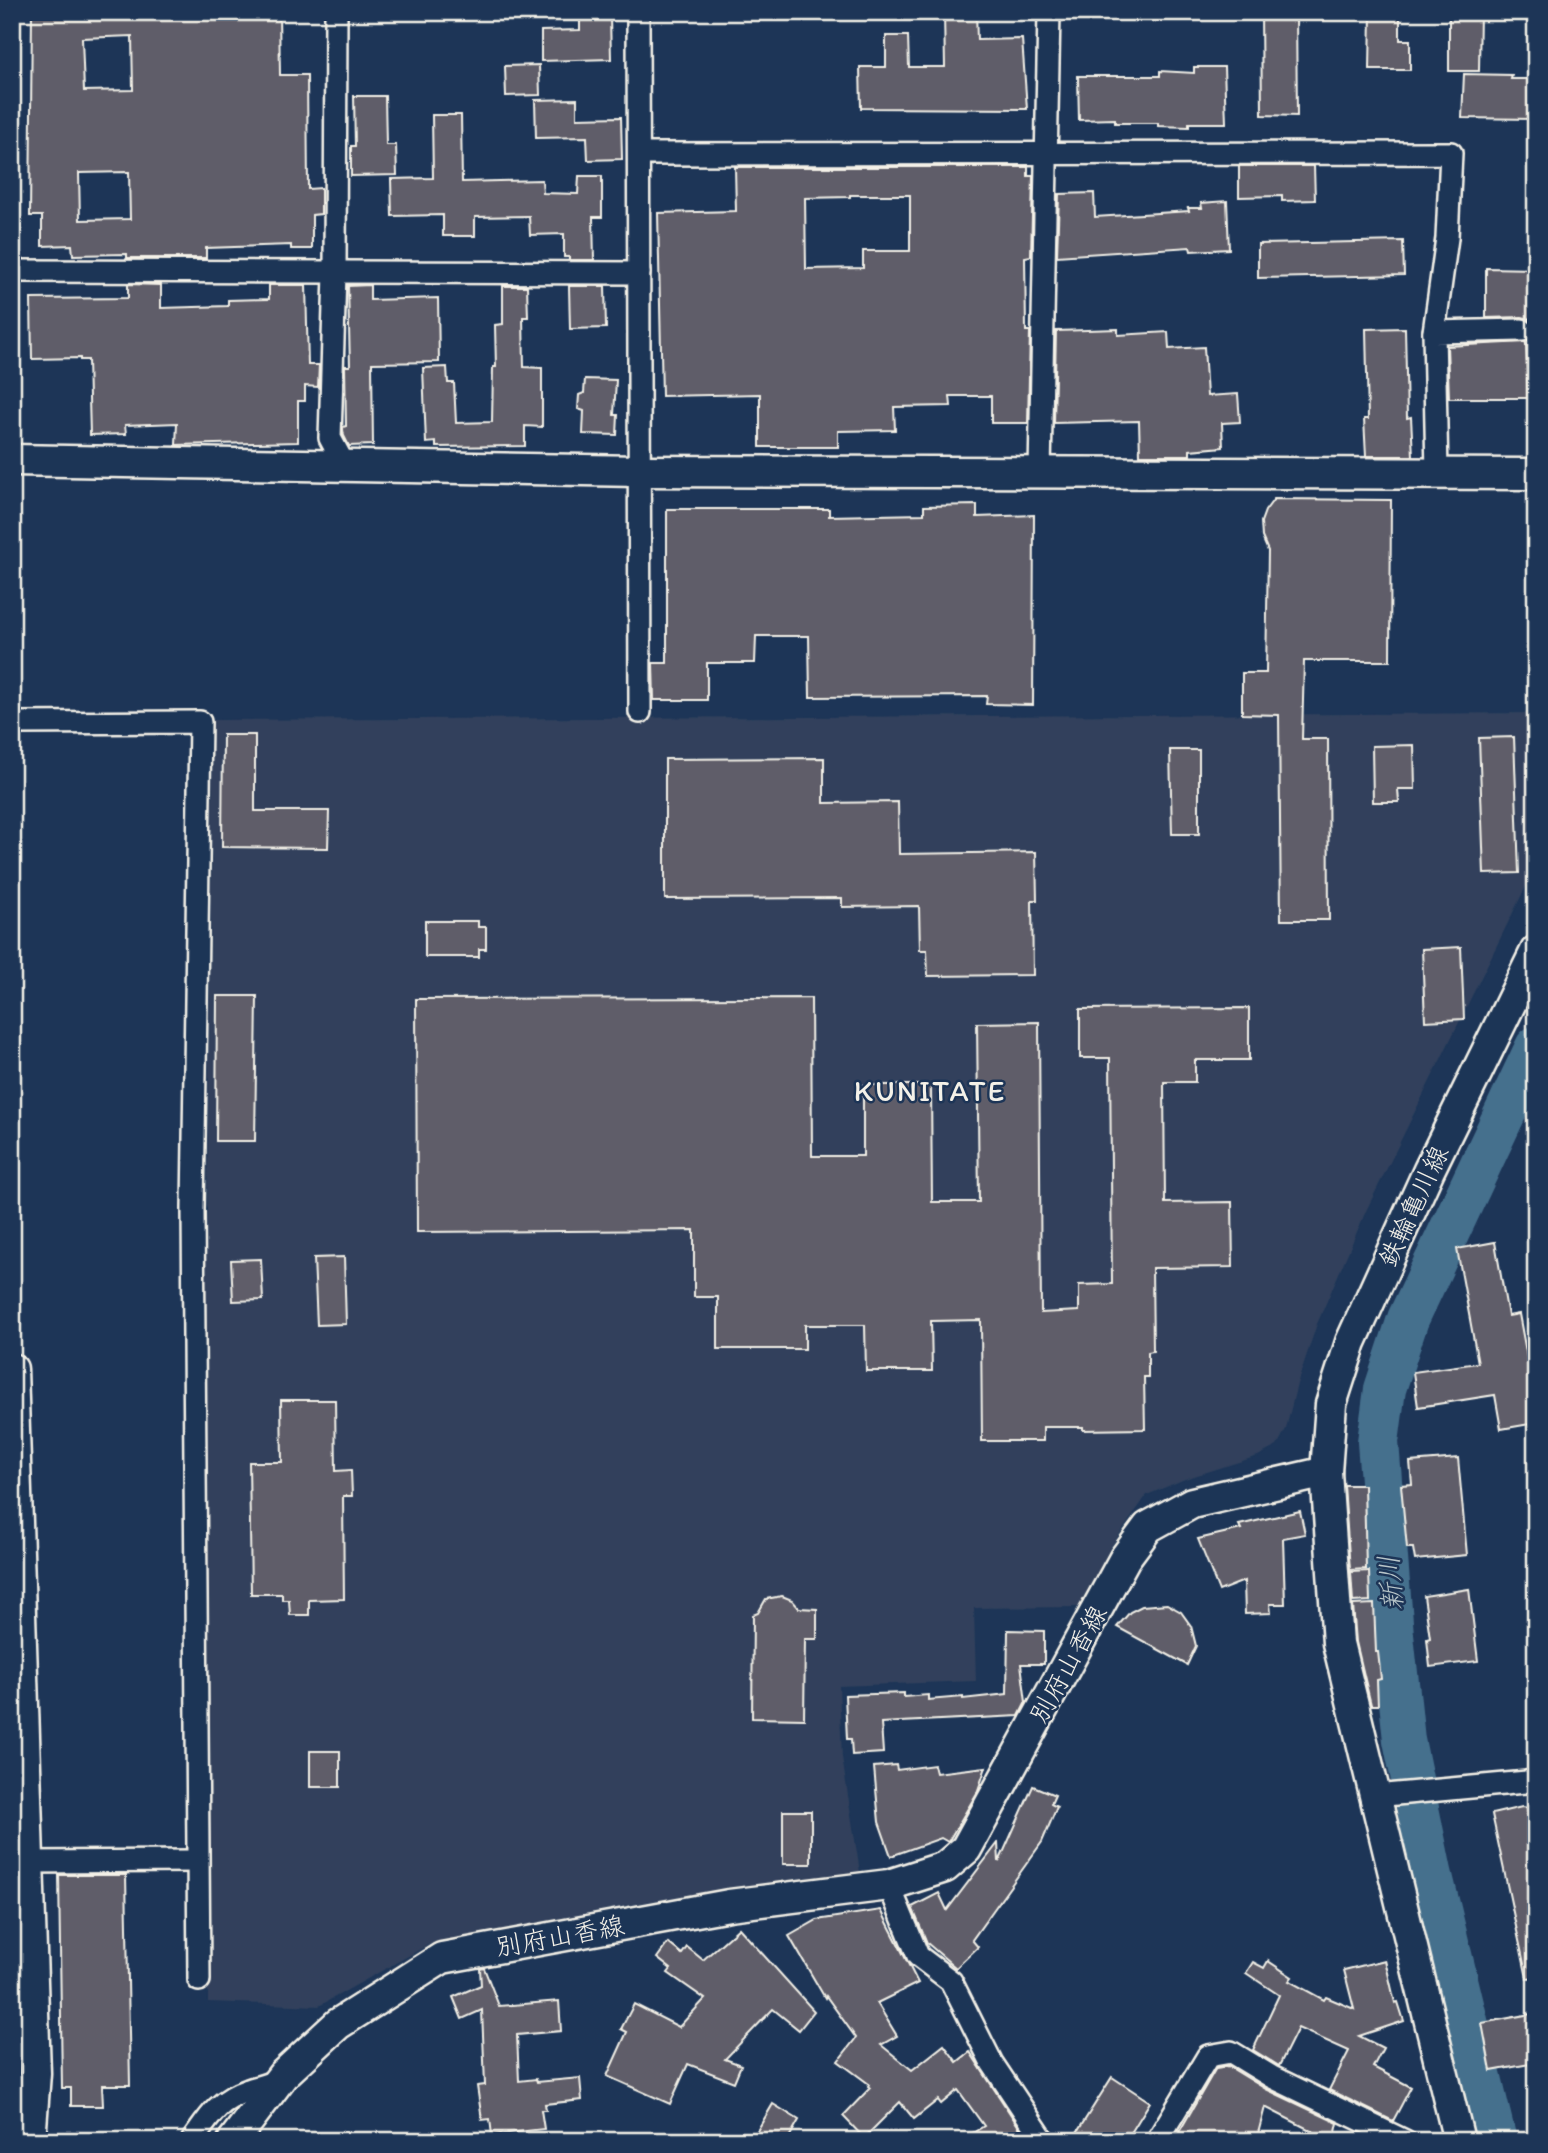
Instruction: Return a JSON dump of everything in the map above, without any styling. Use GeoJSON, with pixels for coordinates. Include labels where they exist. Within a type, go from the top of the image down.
{"type":"FeatureCollection","features":[{"type":"Feature","properties":{"kind":"main road"},"geometry":{"type":"LineString","coordinates":[[12,460],[639,471],[1536,474]]}},
{"type":"Feature","properties":{"kind":"main road","name":"鉄輪亀川線"},"geometry":{"type":"LineString","coordinates":[[1326,1472],[1331,1404],[1351,1342],[1423,1183],[1536,951]]}},
{"type":"Feature","properties":{"kind":"main road"},"geometry":{"type":"LineString","coordinates":[[12,1369],[15,1531],[35,2073],[30,2141]]}},
{"type":"Feature","properties":{"kind":"main road"},"geometry":{"type":"LineString","coordinates":[[1326,1472],[1338,1643],[1459,2141]]}},
{"type":"Feature","properties":{"kind":"main road","name":"別府山香線"},"geometry":{"type":"LineString","coordinates":[[233,2141],[283,2075],[338,2024],[442,1958],[729,1905],[889,1885],[945,1867],[966,1849],[1125,1558],[1148,1527],[1192,1503],[1326,1472]]}},
{"type":"Feature","properties":{"kind":"street"},"geometry":{"type":"LineString","coordinates":[[336,12],[335,273],[330,438],[345,466]]}},
{"type":"Feature","properties":{"kind":"street"},"geometry":{"type":"LineString","coordinates":[[638,12],[640,712]]}},
{"type":"Feature","properties":{"kind":"street"},"geometry":{"type":"LineString","coordinates":[[1040,472],[1049,12]]}},
{"type":"Feature","properties":{"kind":"street"},"geometry":{"type":"LineString","coordinates":[[640,154],[1451,153],[1447,238],[1434,332],[1437,473]]}},
{"type":"Feature","properties":{"kind":"street"},"geometry":{"type":"LineString","coordinates":[[12,271],[639,274]]}},
{"type":"Feature","properties":{"kind":"street"},"geometry":{"type":"LineString","coordinates":[[1434,332],[1522,330]]}},
{"type":"Feature","properties":{"kind":"street"},"geometry":{"type":"LineString","coordinates":[[12,723],[200,722],[193,1209],[199,1980]]}},
{"type":"Feature","properties":{"kind":"street"},"geometry":{"type":"LineString","coordinates":[[1375,1796],[1536,1782]]}},
{"type":"Feature","properties":{"kind":"street"},"geometry":{"type":"LineString","coordinates":[[27,1862],[197,1861]]}},
{"type":"Feature","properties":{"kind":"street"},"geometry":{"type":"LineString","coordinates":[[889,1885],[918,1956],[951,1981],[992,2063],[1044,2141]]}},
{"type":"Feature","properties":{"kind":"street"},"geometry":{"type":"LineString","coordinates":[[1157,2141],[1208,2056],[1231,2052],[1272,2077],[1405,2141]]}},
{"type":"Feature","properties":{"kind":"street"},"geometry":{"type":"LineString","coordinates":[[192,2141],[217,2105],[250,2089],[267,2086],[283,2075]]}},
{"type":"Feature","properties":{"kind":"shaded area"},"geometry":{"type":"Polygon","coordinates":[[[1536,713],[1536,866],[1366,1211],[1317,1324],[1297,1384],[1286,1429],[1277,1446],[1258,1456],[1185,1479],[1147,1495],[1110,1548],[1080,1607],[974,1608],[976,1681],[839,1686],[842,1757],[860,1872],[735,1887],[428,1945],[319,2006],[208,2002],[205,1367],[213,720],[1536,713]]]}},
{"type":"Feature","properties":{"kind":"building"},"geometry":{"type":"Polygon","coordinates":[[[32,12],[279,12],[280,75],[307,75],[308,189],[321,188],[321,214],[312,215],[312,249],[291,249],[291,245],[206,248],[206,258],[127,258],[127,254],[73,255],[72,245],[42,246],[42,216],[30,216],[32,12]],[[132,36],[82,38],[84,91],[133,90],[132,36]],[[129,172],[79,173],[80,220],[130,219],[129,172]]]}},
{"type":"Feature","properties":{"kind":"building"},"geometry":{"type":"Polygon","coordinates":[[[944,12],[976,12],[977,40],[1022,39],[1027,109],[861,108],[860,67],[886,67],[886,36],[908,36],[909,67],[945,67],[944,12]]]}},
{"type":"Feature","properties":{"kind":"building"},"geometry":{"type":"Polygon","coordinates":[[[1261,12],[1296,12],[1297,116],[1262,115],[1261,12]]]}},
{"type":"Feature","properties":{"kind":"building"},"geometry":{"type":"Polygon","coordinates":[[[1371,12],[1400,12],[1400,40],[1410,40],[1410,70],[1370,70],[1371,12]]]}},
{"type":"Feature","properties":{"kind":"building"},"geometry":{"type":"Polygon","coordinates":[[[1449,12],[1480,12],[1479,71],[1449,71],[1449,12]]]}},
{"type":"Feature","properties":{"kind":"building"},"geometry":{"type":"Polygon","coordinates":[[[610,16],[611,59],[541,61],[541,31],[580,30],[580,17],[610,16]]]}},
{"type":"Feature","properties":{"kind":"building"},"geometry":{"type":"Polygon","coordinates":[[[539,65],[540,95],[506,96],[505,66],[539,65]]]}},
{"type":"Feature","properties":{"kind":"building"},"geometry":{"type":"Polygon","coordinates":[[[1194,67],[1224,67],[1226,123],[1189,123],[1189,127],[1158,126],[1158,123],[1115,123],[1115,119],[1079,120],[1078,76],[1160,76],[1160,71],[1194,73],[1194,67]]]}},
{"type":"Feature","properties":{"kind":"building"},"geometry":{"type":"Polygon","coordinates":[[[1464,74],[1512,75],[1511,79],[1536,79],[1536,119],[1462,118],[1464,74]]]}},
{"type":"Feature","properties":{"kind":"building"},"geometry":{"type":"Polygon","coordinates":[[[354,96],[385,96],[386,145],[396,145],[397,175],[351,176],[351,146],[355,146],[354,96]]]}},
{"type":"Feature","properties":{"kind":"building"},"geometry":{"type":"Polygon","coordinates":[[[577,99],[577,118],[621,117],[622,159],[588,160],[587,137],[536,138],[535,100],[577,99]]]}},
{"type":"Feature","properties":{"kind":"building"},"geometry":{"type":"Polygon","coordinates":[[[432,115],[461,115],[462,182],[542,180],[543,193],[578,194],[579,176],[602,176],[602,217],[593,217],[594,260],[569,260],[569,257],[564,257],[564,234],[530,235],[529,216],[475,217],[475,236],[443,236],[443,215],[392,216],[391,179],[433,178],[432,115]]]}},
{"type":"Feature","properties":{"kind":"building"},"geometry":{"type":"Polygon","coordinates":[[[1239,166],[1314,166],[1315,200],[1282,201],[1282,196],[1239,197],[1239,166]]]}},
{"type":"Feature","properties":{"kind":"building"},"geometry":{"type":"Polygon","coordinates":[[[735,167],[1028,167],[1028,176],[1033,176],[1031,256],[1025,257],[1026,331],[1030,331],[1028,423],[991,423],[991,396],[950,396],[951,406],[894,407],[895,430],[838,431],[838,447],[760,447],[760,394],[662,396],[658,213],[736,211],[735,167]],[[910,195],[805,198],[806,269],[863,268],[863,251],[910,251],[910,195]]]}},
{"type":"Feature","properties":{"kind":"building"},"geometry":{"type":"Polygon","coordinates":[[[1094,193],[1095,217],[1189,211],[1188,208],[1202,208],[1201,203],[1227,201],[1229,249],[1191,251],[1190,247],[1057,256],[1059,194],[1094,193]]]}},
{"type":"Feature","properties":{"kind":"building"},"geometry":{"type":"Polygon","coordinates":[[[1403,241],[1404,275],[1258,278],[1258,244],[1403,241]]]}},
{"type":"Feature","properties":{"kind":"building"},"geometry":{"type":"Polygon","coordinates":[[[1486,268],[1535,269],[1535,320],[1522,317],[1486,318],[1486,268]]]}},
{"type":"Feature","properties":{"kind":"building"},"geometry":{"type":"Polygon","coordinates":[[[128,284],[161,285],[161,308],[228,306],[228,300],[269,299],[269,285],[306,285],[308,365],[319,365],[318,387],[305,386],[305,401],[298,401],[298,442],[176,445],[177,423],[125,425],[126,434],[90,435],[88,360],[32,359],[31,299],[128,298],[128,284]]]}},
{"type":"Feature","properties":{"kind":"building"},"geometry":{"type":"Polygon","coordinates":[[[370,285],[370,300],[438,298],[439,362],[372,363],[373,445],[349,446],[343,430],[346,426],[345,366],[350,366],[348,286],[370,285]]]}},
{"type":"Feature","properties":{"kind":"building"},"geometry":{"type":"Polygon","coordinates":[[[503,286],[527,286],[528,317],[523,317],[524,367],[542,368],[542,427],[525,426],[525,446],[436,447],[436,442],[426,443],[423,368],[447,367],[448,383],[454,383],[456,423],[492,422],[493,367],[496,367],[495,325],[503,324],[503,286]]]}},
{"type":"Feature","properties":{"kind":"building"},"geometry":{"type":"Polygon","coordinates":[[[569,286],[605,286],[606,328],[570,329],[569,286]]]}},
{"type":"Feature","properties":{"kind":"building"},"geometry":{"type":"Polygon","coordinates":[[[1405,328],[1407,418],[1411,417],[1413,456],[1366,456],[1366,329],[1405,328]]]}},
{"type":"Feature","properties":{"kind":"building"},"geometry":{"type":"Polygon","coordinates":[[[1118,329],[1118,335],[1168,332],[1169,349],[1204,347],[1207,396],[1238,394],[1240,422],[1222,423],[1223,447],[1190,450],[1190,455],[1140,455],[1139,421],[1054,423],[1056,331],[1118,329]]]}},
{"type":"Feature","properties":{"kind":"building"},"geometry":{"type":"Polygon","coordinates":[[[1526,342],[1528,398],[1449,398],[1447,346],[1526,342]]]}},
{"type":"Feature","properties":{"kind":"building"},"geometry":{"type":"Polygon","coordinates":[[[585,379],[616,380],[614,415],[618,415],[617,435],[583,434],[584,411],[578,409],[579,395],[584,393],[585,379]]]}},
{"type":"Feature","properties":{"kind":"building"},"geometry":{"type":"Polygon","coordinates":[[[1274,499],[1391,500],[1390,661],[1304,661],[1302,739],[1328,739],[1329,920],[1281,920],[1279,715],[1242,714],[1242,673],[1266,673],[1268,551],[1262,537],[1261,522],[1274,499]]]}},
{"type":"Feature","properties":{"kind":"building"},"geometry":{"type":"Polygon","coordinates":[[[977,505],[977,517],[1034,515],[1033,705],[986,704],[987,696],[810,697],[809,636],[756,636],[755,663],[707,663],[707,700],[654,700],[653,663],[667,663],[667,509],[829,509],[829,516],[924,514],[924,506],[977,505]]]}},
{"type":"Feature","properties":{"kind":"building"},"geometry":{"type":"Polygon","coordinates":[[[223,735],[255,735],[255,811],[329,811],[328,848],[222,847],[223,735]]]}},
{"type":"Feature","properties":{"kind":"building"},"geometry":{"type":"Polygon","coordinates":[[[1514,737],[1519,873],[1484,874],[1479,738],[1514,737]]]}},
{"type":"Feature","properties":{"kind":"building"},"geometry":{"type":"Polygon","coordinates":[[[1414,745],[1415,789],[1398,789],[1399,802],[1373,802],[1372,746],[1414,745]]]}},
{"type":"Feature","properties":{"kind":"building"},"geometry":{"type":"Polygon","coordinates":[[[1170,750],[1199,750],[1199,834],[1172,834],[1170,750]]]}},
{"type":"Feature","properties":{"kind":"building"},"geometry":{"type":"Polygon","coordinates":[[[824,758],[824,803],[898,802],[899,854],[1036,852],[1037,900],[1032,900],[1033,975],[928,976],[927,950],[920,950],[919,906],[842,907],[842,898],[665,899],[665,759],[824,758]]]}},
{"type":"Feature","properties":{"kind":"building"},"geometry":{"type":"Polygon","coordinates":[[[425,921],[478,921],[478,927],[486,927],[486,949],[479,949],[479,957],[425,957],[425,921]]]}},
{"type":"Feature","properties":{"kind":"building"},"geometry":{"type":"Polygon","coordinates":[[[1461,947],[1464,1019],[1425,1021],[1422,949],[1461,947]]]}},
{"type":"Feature","properties":{"kind":"building"},"geometry":{"type":"Polygon","coordinates":[[[217,996],[257,996],[255,1141],[216,1141],[217,996]]]}},
{"type":"Feature","properties":{"kind":"building"},"geometry":{"type":"Polygon","coordinates":[[[811,998],[812,1156],[863,1156],[863,1085],[931,1085],[932,1202],[979,1202],[977,1023],[1039,1022],[1041,1313],[1079,1311],[1079,1285],[1112,1284],[1110,1058],[1080,1058],[1080,1009],[1249,1008],[1249,1060],[1195,1060],[1195,1082],[1164,1082],[1165,1203],[1232,1202],[1233,1267],[1152,1268],[1153,1351],[1148,1352],[1148,1377],[1144,1377],[1145,1429],[1083,1430],[1083,1427],[1043,1427],[1043,1441],[982,1441],[981,1320],[931,1321],[932,1371],[866,1371],[865,1325],[805,1325],[805,1349],[718,1349],[718,1297],[694,1297],[694,1230],[417,1232],[416,999],[811,998]]]}},
{"type":"Feature","properties":{"kind":"building"},"geometry":{"type":"Polygon","coordinates":[[[1495,1242],[1508,1316],[1519,1314],[1536,1406],[1536,1423],[1501,1429],[1495,1395],[1418,1407],[1413,1372],[1478,1363],[1457,1249],[1495,1242]]]}},
{"type":"Feature","properties":{"kind":"building"},"geometry":{"type":"Polygon","coordinates":[[[344,1257],[346,1324],[317,1325],[314,1258],[344,1257]]]}},
{"type":"Feature","properties":{"kind":"building"},"geometry":{"type":"Polygon","coordinates":[[[261,1259],[263,1300],[233,1301],[231,1260],[261,1259]]]}},
{"type":"Feature","properties":{"kind":"building"},"geometry":{"type":"Polygon","coordinates":[[[281,1400],[335,1400],[336,1471],[351,1470],[352,1496],[343,1496],[344,1599],[309,1600],[309,1615],[290,1615],[289,1600],[282,1600],[282,1594],[251,1594],[249,1462],[282,1462],[281,1400]]]}},
{"type":"Feature","properties":{"kind":"building"},"geometry":{"type":"Polygon","coordinates":[[[1458,1458],[1467,1555],[1415,1560],[1413,1548],[1407,1548],[1401,1485],[1412,1484],[1410,1462],[1458,1458]]]}},
{"type":"Feature","properties":{"kind":"building"},"geometry":{"type":"Polygon","coordinates":[[[1344,1485],[1364,1485],[1366,1569],[1350,1570],[1344,1485]]]}},
{"type":"Feature","properties":{"kind":"building"},"geometry":{"type":"Polygon","coordinates":[[[1300,1511],[1305,1534],[1283,1538],[1285,1604],[1270,1604],[1271,1613],[1245,1614],[1244,1581],[1219,1591],[1198,1539],[1241,1529],[1239,1525],[1300,1511]]]}},
{"type":"Feature","properties":{"kind":"building"},"geometry":{"type":"Polygon","coordinates":[[[1369,1571],[1370,1601],[1353,1602],[1351,1572],[1369,1571]]]}},
{"type":"Feature","properties":{"kind":"building"},"geometry":{"type":"Polygon","coordinates":[[[1469,1589],[1478,1661],[1430,1667],[1427,1639],[1430,1638],[1424,1596],[1469,1589]]]}},
{"type":"Feature","properties":{"kind":"building"},"geometry":{"type":"Polygon","coordinates":[[[782,1596],[792,1600],[799,1608],[817,1609],[817,1639],[805,1639],[804,1719],[752,1718],[753,1615],[758,1613],[766,1599],[782,1596]]]}},
{"type":"Feature","properties":{"kind":"building"},"geometry":{"type":"Polygon","coordinates":[[[1167,1604],[1181,1612],[1191,1626],[1196,1646],[1187,1665],[1117,1627],[1130,1612],[1142,1606],[1167,1604]]]}},
{"type":"Feature","properties":{"kind":"building"},"geometry":{"type":"Polygon","coordinates":[[[1374,1604],[1376,1652],[1381,1679],[1377,1680],[1378,1705],[1371,1705],[1356,1642],[1353,1605],[1374,1604]]]}},
{"type":"Feature","properties":{"kind":"building"},"geometry":{"type":"Polygon","coordinates":[[[1008,1630],[1044,1631],[1044,1664],[1021,1664],[1026,1702],[1019,1716],[881,1723],[883,1753],[852,1755],[851,1739],[847,1739],[845,1695],[904,1693],[904,1697],[928,1695],[928,1700],[1007,1694],[1008,1630]]]}},
{"type":"Feature","properties":{"kind":"building"},"geometry":{"type":"Polygon","coordinates":[[[310,1751],[340,1751],[340,1787],[310,1787],[310,1751]]]}},
{"type":"Feature","properties":{"kind":"building"},"geometry":{"type":"Polygon","coordinates":[[[896,1765],[897,1770],[934,1765],[936,1773],[986,1767],[977,1793],[948,1842],[941,1838],[891,1856],[879,1822],[874,1767],[896,1765]]]}},
{"type":"Feature","properties":{"kind":"building"},"geometry":{"type":"Polygon","coordinates":[[[1033,1786],[1055,1795],[1051,1804],[1057,1807],[1042,1842],[972,1940],[978,1947],[956,1968],[927,1943],[912,1907],[939,1893],[947,1910],[998,1843],[999,1862],[1033,1786]]]}},
{"type":"Feature","properties":{"kind":"building"},"geometry":{"type":"Polygon","coordinates":[[[1522,1807],[1536,1809],[1536,1977],[1527,1978],[1492,1814],[1522,1807]]]}},
{"type":"Feature","properties":{"kind":"building"},"geometry":{"type":"Polygon","coordinates":[[[783,1811],[811,1811],[811,1864],[783,1864],[783,1811]]]}},
{"type":"Feature","properties":{"kind":"building"},"geometry":{"type":"Polygon","coordinates":[[[59,1875],[126,1875],[130,2085],[102,2085],[103,2106],[71,2106],[71,2088],[62,2088],[59,1875]]]}},
{"type":"Feature","properties":{"kind":"building"},"geometry":{"type":"Polygon","coordinates":[[[881,1910],[918,1983],[877,2003],[897,2036],[881,2045],[912,2070],[944,2045],[957,2062],[970,2052],[1028,2141],[960,2141],[984,2126],[958,2090],[941,2104],[938,2100],[914,2119],[900,2102],[864,2138],[843,2116],[870,2088],[869,2084],[838,2061],[856,2038],[826,1996],[825,1998],[789,1936],[817,1920],[881,1910]]]}},
{"type":"Feature","properties":{"kind":"building"},"geometry":{"type":"Polygon","coordinates":[[[739,1928],[814,2011],[799,2030],[773,2009],[725,2059],[741,2065],[734,2082],[688,2064],[670,2104],[607,2076],[627,2032],[621,2029],[634,2004],[679,2027],[705,1999],[668,1973],[671,1969],[657,1958],[668,1943],[682,1954],[687,1947],[703,1960],[739,1928]]]}},
{"type":"Feature","properties":{"kind":"building"},"geometry":{"type":"Polygon","coordinates":[[[1385,1960],[1395,2003],[1398,2002],[1404,2021],[1359,2036],[1383,2048],[1373,2067],[1411,2087],[1393,2121],[1329,2090],[1349,2051],[1298,2028],[1279,2066],[1253,2050],[1279,1995],[1246,1973],[1253,1962],[1264,1968],[1268,1961],[1292,1977],[1289,1981],[1324,2000],[1326,1997],[1354,2009],[1344,1970],[1385,1960]]]}},
{"type":"Feature","properties":{"kind":"building"},"geometry":{"type":"Polygon","coordinates":[[[484,1968],[499,2006],[559,2001],[561,2031],[517,2035],[519,2081],[580,2078],[582,2100],[545,2104],[546,2110],[541,2110],[544,2129],[492,2135],[490,2119],[482,2120],[477,2086],[485,2085],[482,2010],[462,2019],[453,1997],[481,1985],[480,1969],[484,1968]]]}},
{"type":"Feature","properties":{"kind":"building"},"geometry":{"type":"Polygon","coordinates":[[[1536,2013],[1536,2031],[1531,2032],[1536,2063],[1491,2071],[1482,2023],[1536,2013]]]}},
{"type":"Feature","properties":{"kind":"building"},"geometry":{"type":"Polygon","coordinates":[[[1228,2066],[1266,2089],[1338,2123],[1334,2141],[1310,2141],[1314,2132],[1265,2107],[1256,2141],[1174,2141],[1216,2068],[1228,2066]]]}},
{"type":"Feature","properties":{"kind":"building"},"geometry":{"type":"Polygon","coordinates":[[[1112,2077],[1150,2102],[1126,2141],[1086,2141],[1076,2134],[1112,2077]]]}},
{"type":"Feature","properties":{"kind":"building"},"geometry":{"type":"Polygon","coordinates":[[[773,2104],[799,2120],[787,2141],[751,2141],[773,2104]]]}},
{"type":"Feature","properties":{"kind":"waterway","name":"新川"},"geometry":{"type":"LineString","coordinates":[[1496,2141],[1431,1872],[1404,1740],[1378,1442],[1385,1389],[1408,1319],[1536,1047]]}},
{"type":"Feature","properties":{"kind":"district","name":"KUNITATE"},"geometry":{"type":"Point","coordinates":[930,1091]}}]}
